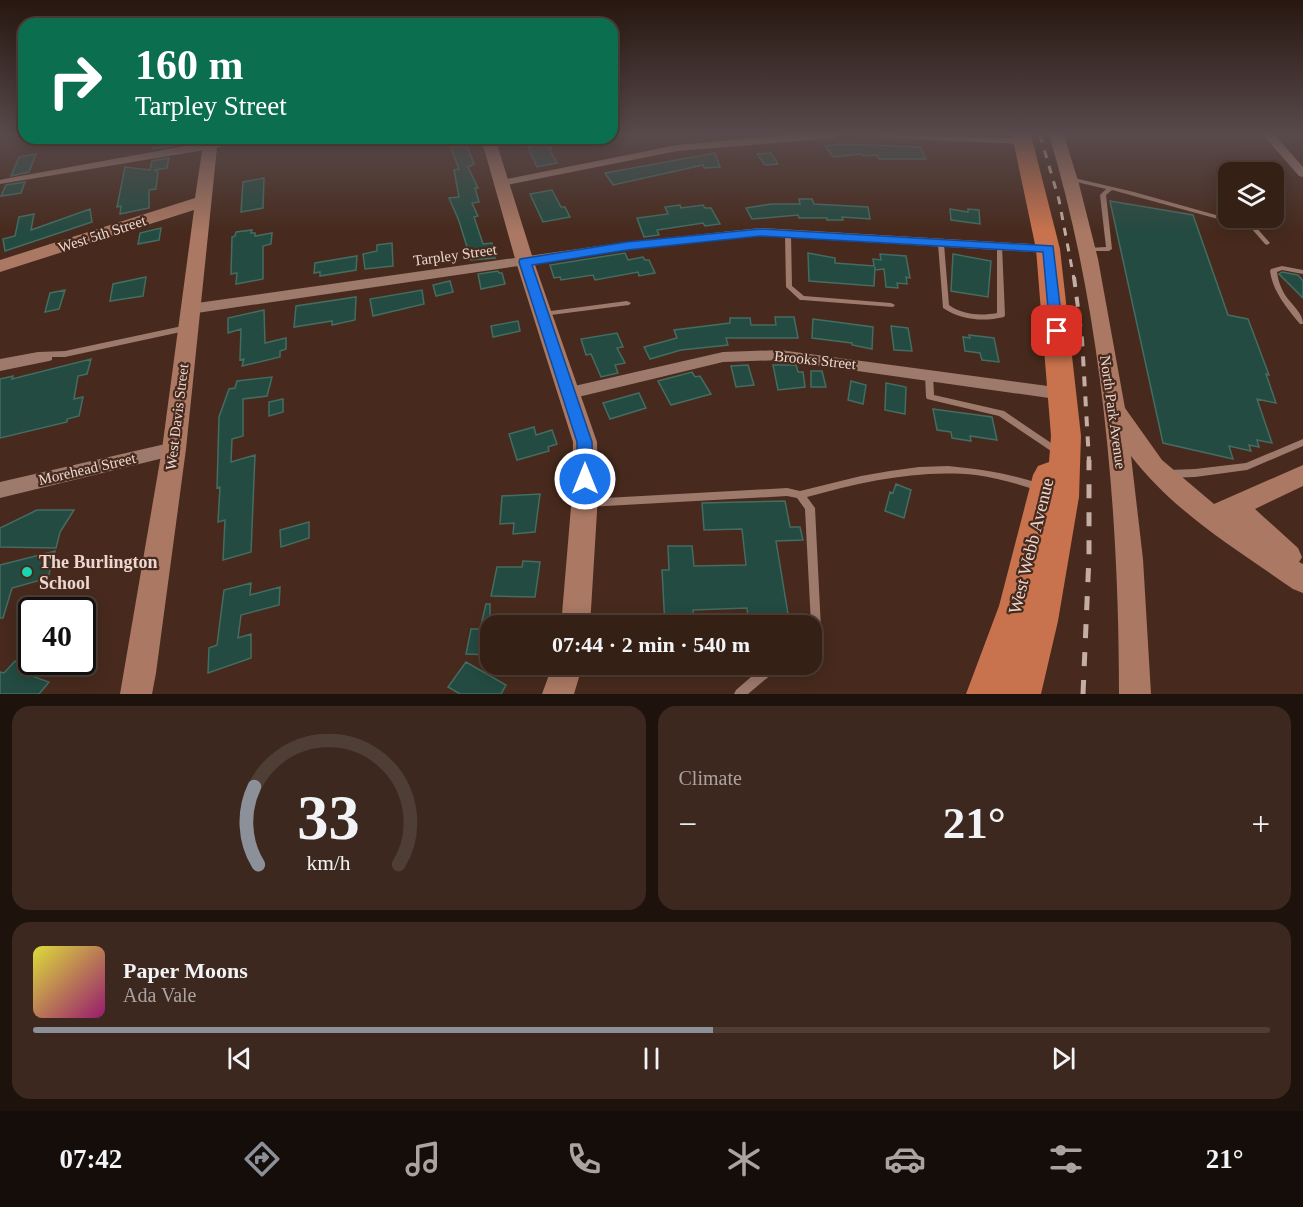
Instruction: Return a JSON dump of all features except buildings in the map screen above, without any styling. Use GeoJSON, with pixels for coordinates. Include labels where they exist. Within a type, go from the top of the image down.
{"type":"FeatureCollection","features":[{"type":"Feature","properties":{"kind":"highway","name":"West Webb Avenue"},"geometry":{"type":"LineString","coordinates":[[1021,694],[1039,621],[1063,497],[1066,436],[1048,249],[1029,167]]}},
{"type":"Feature","properties":{"kind":"highway","name":"West Webb Avenue"},"geometry":{"type":"LineString","coordinates":[[986,694],[1017,606],[1046,490],[1063,394]]}},
{"type":"Feature","properties":{"kind":"street"},"geometry":{"type":"LineString","coordinates":[[4,182],[82,167]]}},
{"type":"Feature","properties":{"kind":"street","name":"West Davis Street"},"geometry":{"type":"LineString","coordinates":[[136,694],[174,449],[208,167]]}},
{"type":"Feature","properties":{"kind":"street"},"geometry":{"type":"LineString","coordinates":[[497,167],[525,262],[585,442],[584,503],[575,615]]}},
{"type":"Feature","properties":{"kind":"street"},"geometry":{"type":"LineString","coordinates":[[502,183],[580,167]]}},
{"type":"Feature","properties":{"kind":"street","name":"North Park Avenue"},"geometry":{"type":"LineString","coordinates":[[1066,167],[1087,250],[1114,406],[1128,530],[1135,694]]}},
{"type":"Feature","properties":{"kind":"street","name":"West 5th Street"},"geometry":{"type":"LineString","coordinates":[[0,266],[204,201]]}},
{"type":"Feature","properties":{"kind":"street","name":"Tarpley Street"},"geometry":{"type":"LineString","coordinates":[[189,318],[627,246],[760,232],[1048,249]]}},
{"type":"Feature","properties":{"kind":"street","name":"Brooks Street"},"geometry":{"type":"LineString","coordinates":[[570,393],[723,357],[793,355],[1063,394]]}},
{"type":"Feature","properties":{"kind":"street"},"geometry":{"type":"LineString","coordinates":[[1114,406],[1125,429],[1158,474],[1211,518],[1303,580]]}},
{"type":"Feature","properties":{"kind":"street","name":"Morehead Street"},"geometry":{"type":"LineString","coordinates":[[0,490],[174,449]]}},
{"type":"Feature","properties":{"kind":"street"},"geometry":{"type":"LineString","coordinates":[[1211,518],[1303,475]]}},
{"type":"Feature","properties":{"kind":"street"},"geometry":{"type":"LineString","coordinates":[[1238,504],[1243,515],[1303,572]]}},
{"type":"Feature","properties":{"kind":"street"},"geometry":{"type":"LineString","coordinates":[[558,694],[564,675]]}},
{"type":"Feature","properties":{"kind":"lane"},"geometry":{"type":"LineString","coordinates":[[1070,179],[1230,219],[1253,227],[1267,243]]}},
{"type":"Feature","properties":{"kind":"lane"},"geometry":{"type":"LineString","coordinates":[[1087,250],[1109,249],[1103,195],[1110,189]]}},
{"type":"Feature","properties":{"kind":"lane"},"geometry":{"type":"LineString","coordinates":[[788,234],[789,287],[802,298],[891,305]]}},
{"type":"Feature","properties":{"kind":"lane"},"geometry":{"type":"LineString","coordinates":[[941,244],[946,306],[953,312],[990,318],[1001,315],[1000,247]]}},
{"type":"Feature","properties":{"kind":"lane"},"geometry":{"type":"LineString","coordinates":[[1303,272],[1288,268],[1273,271],[1274,281],[1292,310],[1303,322]]}},
{"type":"Feature","properties":{"kind":"lane"},"geometry":{"type":"LineString","coordinates":[[543,314],[627,303]]}},
{"type":"Feature","properties":{"kind":"lane"},"geometry":{"type":"LineString","coordinates":[[0,368],[65,354],[189,318]]}},
{"type":"Feature","properties":{"kind":"lane"},"geometry":{"type":"LineString","coordinates":[[0,362],[38,355],[65,354]]}},
{"type":"Feature","properties":{"kind":"lane"},"geometry":{"type":"LineString","coordinates":[[929,374],[930,397],[1001,413],[1054,449]]}},
{"type":"Feature","properties":{"kind":"lane"},"geometry":{"type":"LineString","coordinates":[[1158,474],[1195,473],[1247,466],[1303,442]]}},
{"type":"Feature","properties":{"kind":"lane"},"geometry":{"type":"LineString","coordinates":[[584,503],[787,492],[800,495],[875,475],[932,469],[999,477],[1046,490]]}},
{"type":"Feature","properties":{"kind":"lane"},"geometry":{"type":"LineString","coordinates":[[800,495],[810,508],[815,615]]}},
{"type":"Feature","properties":{"kind":"lane"},"geometry":{"type":"LineString","coordinates":[[740,694],[762,675]]}},
{"type":"Feature","properties":{"kind":"railway"},"geometry":{"type":"LineString","coordinates":[[1049,167],[1059,200],[1074,279]]}},
{"type":"Feature","properties":{"kind":"railway"},"geometry":{"type":"LineString","coordinates":[[1074,277],[1082,339],[1089,461]]}},
{"type":"Feature","properties":{"kind":"railway"},"geometry":{"type":"LineString","coordinates":[[1083,694],[1089,556],[1089,461]]}},
{"type":"Feature","properties":{"kind":"place","name":"The Burlington School"},"geometry":{"type":"Point","coordinates":[27,572]}},
{"type":"Feature","properties":{"kind":"route"},"geometry":{"type":"LineString","coordinates":[[585,479],[585,442],[525,262],[627,246],[760,232],[1048,249],[1057,331]]}}]}
